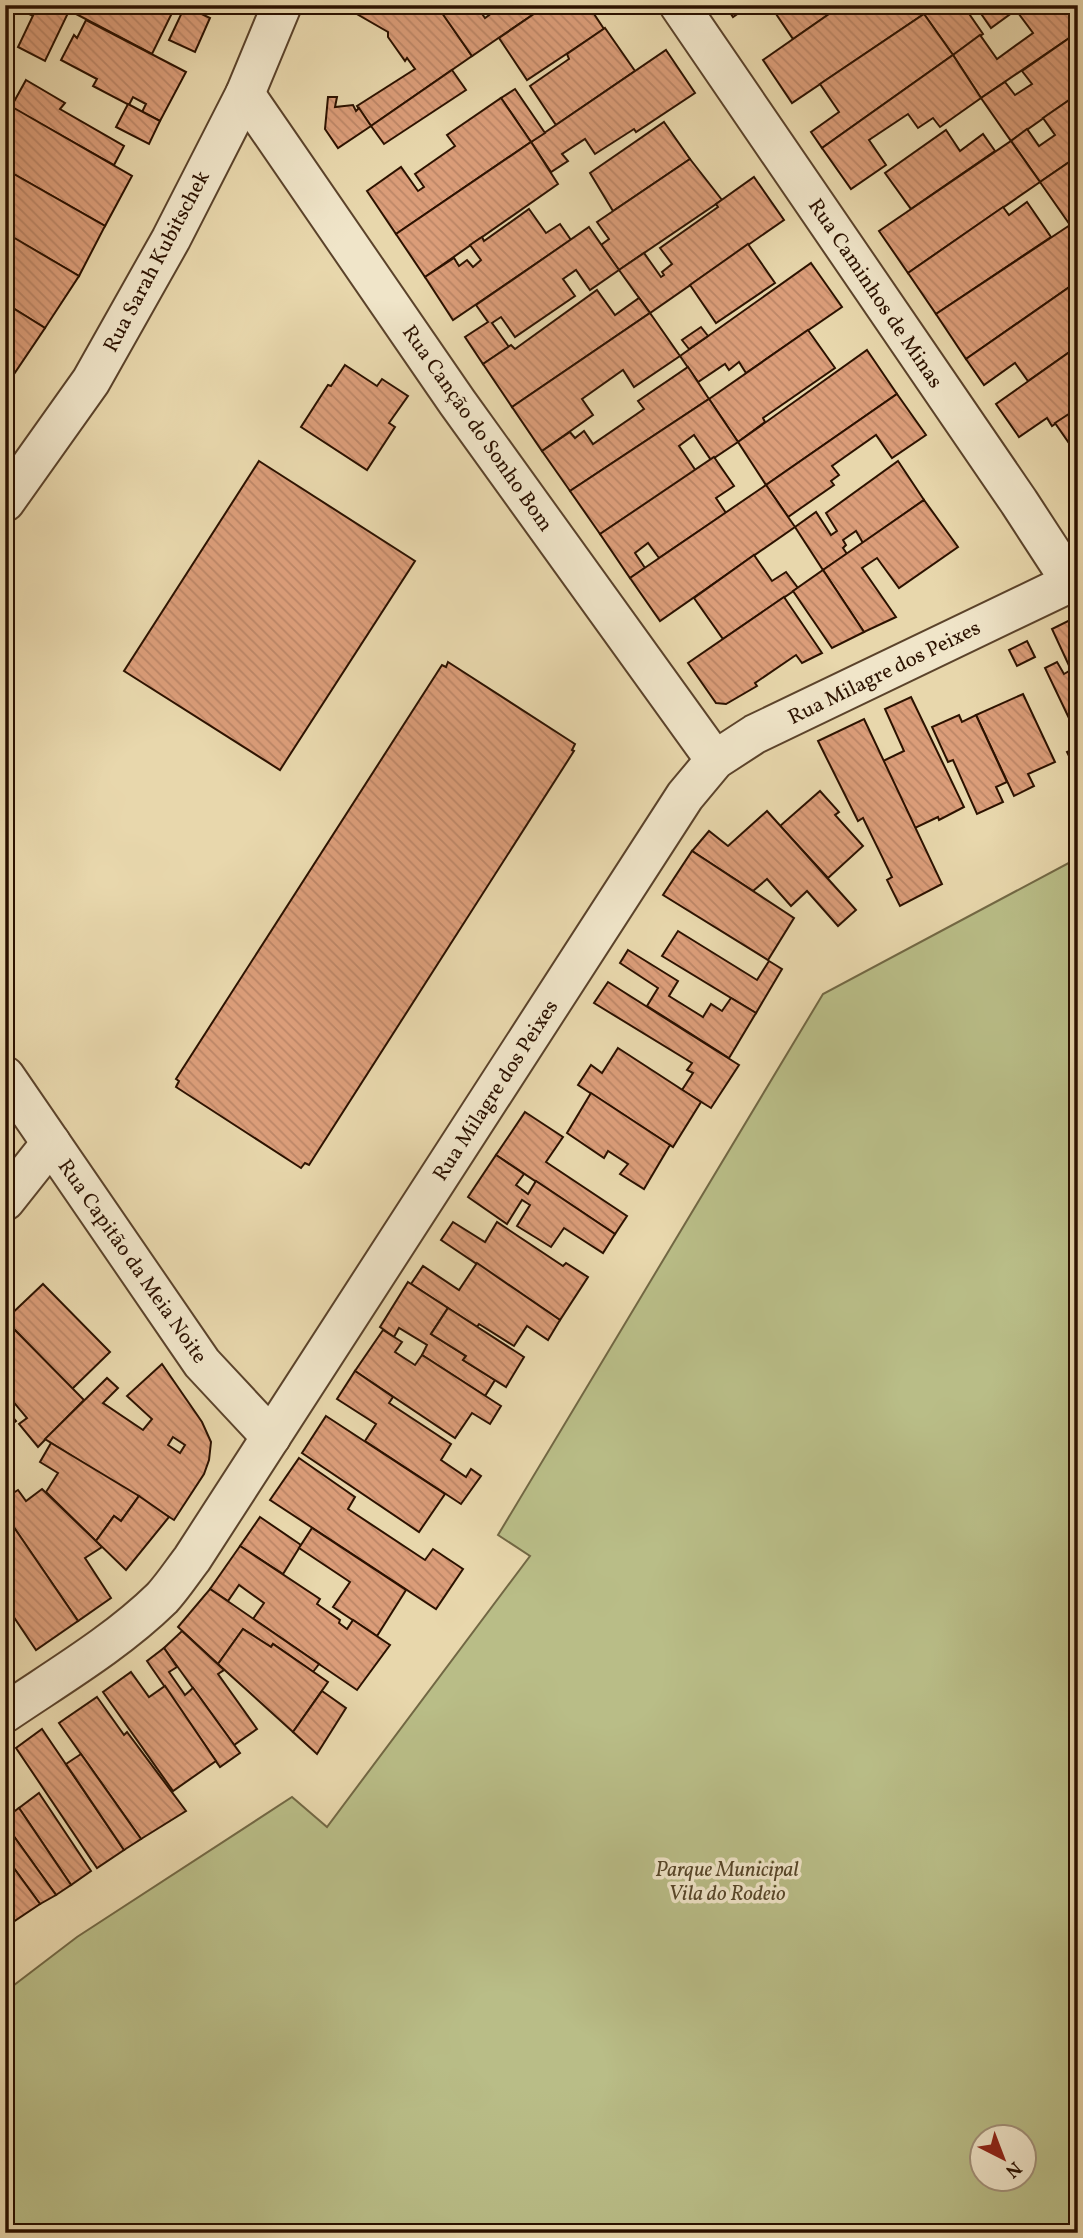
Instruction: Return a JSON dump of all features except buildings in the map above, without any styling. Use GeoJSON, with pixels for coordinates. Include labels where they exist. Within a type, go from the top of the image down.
{"type":"FeatureCollection","features":[{"type":"Feature","properties":{"kind":"street","name":"Rua Sarah Kubitschek"},"geometry":{"type":"LineString","coordinates":[[5,502],[91,380],[171,239],[244,94],[282,5]]}},
{"type":"Feature","properties":{"kind":"street","name":"Rua Caminhos de Minas"},"geometry":{"type":"LineString","coordinates":[[679,5],[1074,581]]}},
{"type":"Feature","properties":{"kind":"street","name":"Rua Canção do Sonho Bom"},"geometry":{"type":"LineString","coordinates":[[244,94],[457,402],[715,760]]}},
{"type":"Feature","properties":{"kind":"street","name":"Rua Milagre dos Peixes"},"geometry":{"type":"LineString","coordinates":[[5,1713],[103,1646],[163,1597],[192,1559],[685,796],[715,760],[755,734],[1074,581]]}},
{"type":"Feature","properties":{"kind":"street","name":"Rua Capitão da Meia Noite"},"geometry":{"type":"LineString","coordinates":[[5,1076],[202,1363],[271,1437]]}},
{"type":"Feature","properties":{"kind":"street"},"geometry":{"type":"LineString","coordinates":[[5,1201],[51,1143]]}},
{"type":"Feature","properties":{"kind":"green space","name":"Parque Municipal Vila do Rodeio"},"geometry":{"type":"Polygon","coordinates":[[[1078,858],[1078,2233],[5,2233],[5,1992],[77,1937],[292,1797],[327,1827],[530,1556],[498,1535],[823,994],[1078,858]]]}}]}
